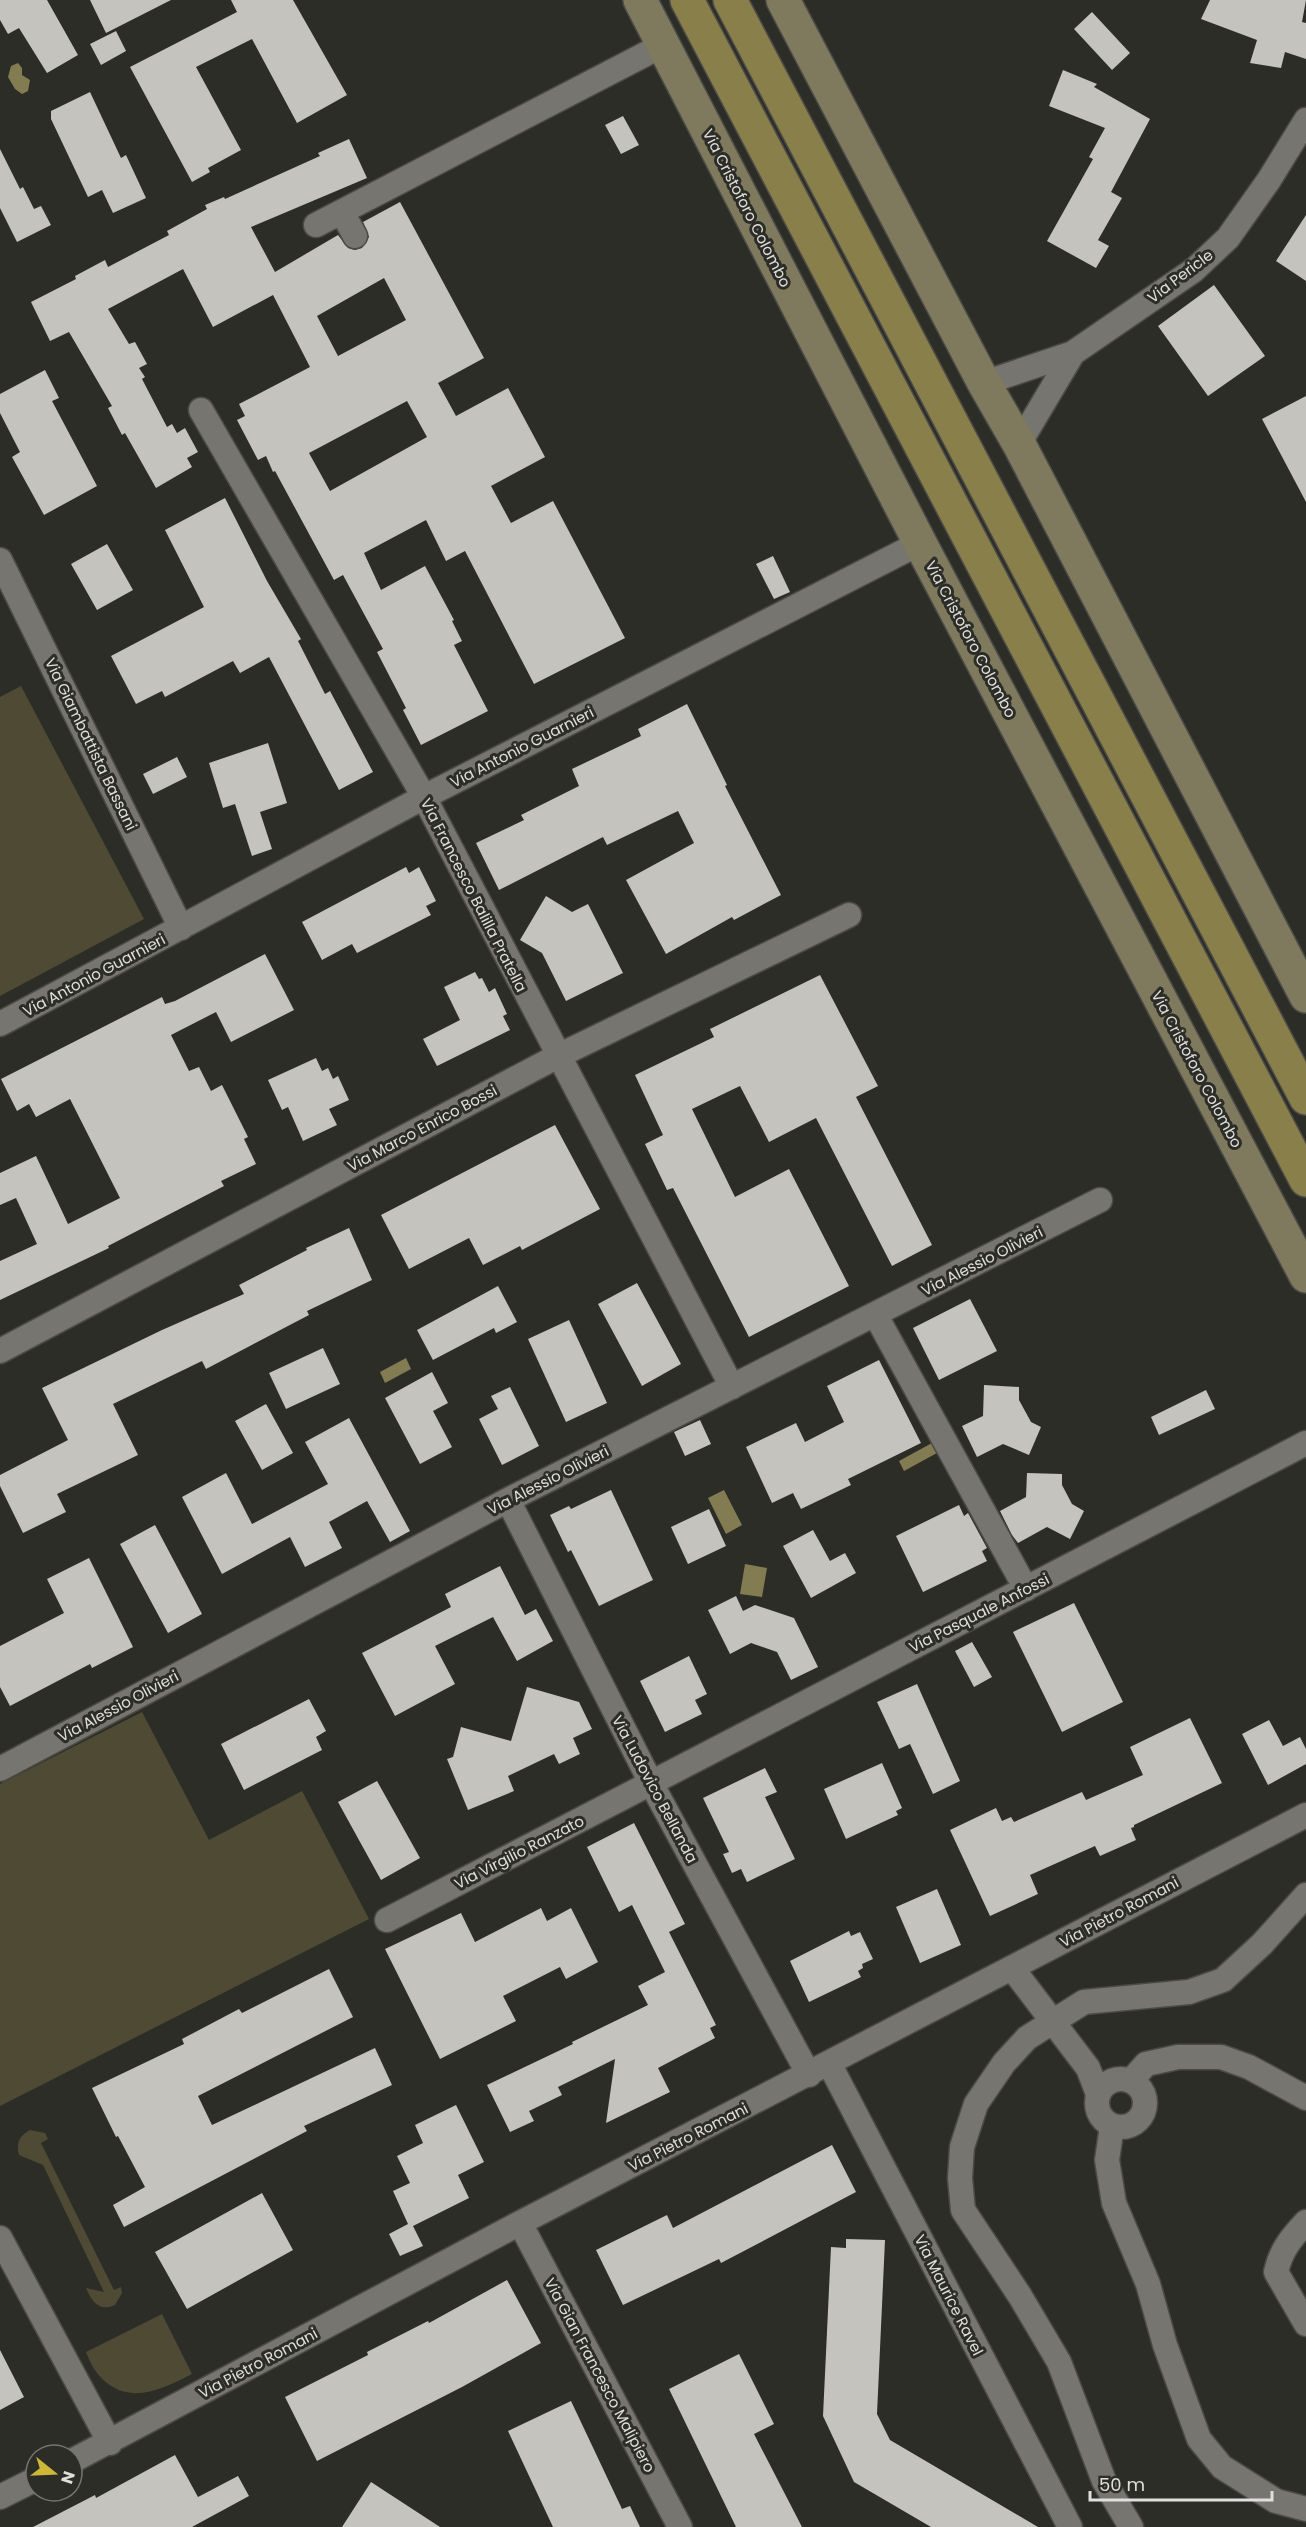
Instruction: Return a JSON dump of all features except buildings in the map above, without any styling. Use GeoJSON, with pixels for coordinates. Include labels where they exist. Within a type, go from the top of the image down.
{"type":"FeatureCollection","features":[{"type":"Feature","properties":{"kind":"main road"},"geometry":{"type":"LineString","coordinates":[[687,0],[1306,1180]]}},
{"type":"Feature","properties":{"kind":"main road"},"geometry":{"type":"LineString","coordinates":[[730,0],[1306,1098]]}},
{"type":"Feature","properties":{"kind":"street","name":"Via Cristoforo Colombo"},"geometry":{"type":"LineString","coordinates":[[640,0],[920,543],[1306,1276]]}},
{"type":"Feature","properties":{"kind":"street"},"geometry":{"type":"LineString","coordinates":[[783,0],[984,383],[1019,444],[1306,996]]}},
{"type":"Feature","properties":{"kind":"street"},"geometry":{"type":"LineString","coordinates":[[316,225],[663,45]]}},
{"type":"Feature","properties":{"kind":"street","name":"Via Pericle"},"geometry":{"type":"LineString","coordinates":[[984,383],[1073,353],[1194,270],[1228,237],[1269,180],[1306,120]]}},
{"type":"Feature","properties":{"kind":"street"},"geometry":{"type":"LineString","coordinates":[[342,212],[355,236]]}},
{"type":"Feature","properties":{"kind":"street","name":"Via Pericle"},"geometry":{"type":"LineString","coordinates":[[1019,444],[1073,353]]}},
{"type":"Feature","properties":{"kind":"street","name":"Via Francesco Balilla Pratella"},"geometry":{"type":"LineString","coordinates":[[201,410],[424,797],[732,1387]]}},
{"type":"Feature","properties":{"kind":"street","name":"Via Antonio Guarnieri"},"geometry":{"type":"LineString","coordinates":[[0,1024],[424,797],[920,543]]}},
{"type":"Feature","properties":{"kind":"street","name":"Via Giambattista Bassani"},"geometry":{"type":"LineString","coordinates":[[0,560],[181,928]]}},
{"type":"Feature","properties":{"kind":"street","name":"Via Marco Enrico Bossi"},"geometry":{"type":"LineString","coordinates":[[0,1350],[558,1056],[849,915]]}},
{"type":"Feature","properties":{"kind":"street","name":"Via Alessio Olivieri"},"geometry":{"type":"LineString","coordinates":[[0,1768],[508,1500],[1100,1200]]}},
{"type":"Feature","properties":{"kind":"street"},"geometry":{"type":"LineString","coordinates":[[875,1314],[1026,1589]]}},
{"type":"Feature","properties":{"kind":"street","name":"Via Pasquale Anfossi"},"geometry":{"type":"LineString","coordinates":[[651,1783],[1306,1443]]}},
{"type":"Feature","properties":{"kind":"street","name":"Via Ludovico Bellanda"},"geometry":{"type":"LineString","coordinates":[[508,1500],[651,1783],[819,2069]]}},
{"type":"Feature","properties":{"kind":"street","name":"Via Virgilio Ranzato"},"geometry":{"type":"LineString","coordinates":[[387,1920],[651,1783]]}},
{"type":"Feature","properties":{"kind":"street","name":"Via Pietro Romani"},"geometry":{"type":"LineString","coordinates":[[84,2455],[520,2223],[1306,1815]]}},
{"type":"Feature","properties":{"kind":"street"},"geometry":{"type":"LineString","coordinates":[[1131,2527],[1104,2481],[1059,2362],[963,2210],[960,2178],[962,2147],[976,2104],[1004,2063],[1027,2038],[1084,2002],[1190,1992],[1223,1980],[1262,1944],[1306,1895]]}},
{"type":"Feature","properties":{"kind":"street"},"geometry":{"type":"LineString","coordinates":[[1012,1968],[1088,2068],[1098,2094],[1097,2109],[1105,2122],[1112,2126],[1128,2127],[1142,2117],[1146,2100],[1138,2085],[1131,2081],[1115,2079],[1103,2087],[1098,2094]]}},
{"type":"Feature","properties":{"kind":"street"},"geometry":{"type":"LineString","coordinates":[[1131,2081],[1146,2064],[1178,2057],[1221,2057],[1249,2067],[1306,2098]]}},
{"type":"Feature","properties":{"kind":"street","name":"Via Maurice Ravel"},"geometry":{"type":"LineString","coordinates":[[819,2069],[1070,2527]]}},
{"type":"Feature","properties":{"kind":"street"},"geometry":{"type":"LineString","coordinates":[[1112,2126],[1107,2160],[1114,2203],[1148,2284],[1165,2345],[1199,2439],[1222,2467],[1276,2501],[1306,2509]]}},
{"type":"Feature","properties":{"kind":"street"},"geometry":{"type":"LineString","coordinates":[[1306,2222],[1287,2241],[1279,2257],[1276,2272],[1306,2324]]}},
{"type":"Feature","properties":{"kind":"street","name":"Via Gian Francesco Malipiero"},"geometry":{"type":"LineString","coordinates":[[520,2223],[680,2527]]}},
{"type":"Feature","properties":{"kind":"street"},"geometry":{"type":"LineString","coordinates":[[0,2238],[110,2443]]}},
{"type":"Feature","properties":{"kind":"street"},"geometry":{"type":"LineString","coordinates":[[0,2497],[24,2485]]}},
{"type":"Feature","properties":{"kind":"shaded area"},"geometry":{"type":"Polygon","coordinates":[[[18,63],[22,68],[22,75],[30,80],[28,91],[22,94],[15,89],[8,77],[11,66],[18,63]]]}},
{"type":"Feature","properties":{"kind":"shaded area"},"geometry":{"type":"Polygon","coordinates":[[[21,686],[144,919],[0,996],[0,697],[21,686]]]}},
{"type":"Feature","properties":{"kind":"shaded area"},"geometry":{"type":"Polygon","coordinates":[[[406,1358],[411,1369],[385,1383],[380,1372],[406,1358]]]}},
{"type":"Feature","properties":{"kind":"shaded area"},"geometry":{"type":"Polygon","coordinates":[[[932,1443],[937,1453],[904,1471],[899,1461],[932,1443]]]}},
{"type":"Feature","properties":{"kind":"shaded area"},"geometry":{"type":"Polygon","coordinates":[[[724,1490],[742,1525],[726,1534],[708,1498],[724,1490]]]}},
{"type":"Feature","properties":{"kind":"shaded area"},"geometry":{"type":"Polygon","coordinates":[[[745,1564],[767,1568],[762,1597],[740,1594],[745,1564]]]}},
{"type":"Feature","properties":{"kind":"shaded area"},"geometry":{"type":"Polygon","coordinates":[[[142,1712],[209,1840],[302,1791],[369,1919],[0,2106],[0,1784],[142,1712]]]}},
{"type":"Feature","properties":{"kind":"shaded area"},"geometry":{"type":"Polygon","coordinates":[[[30,2130],[45,2133],[48,2139],[41,2143],[114,2290],[121,2287],[122,2293],[115,2305],[100,2306],[91,2298],[86,2288],[104,2292],[43,2165],[19,2155],[19,2140],[30,2130]]]}},
{"type":"Feature","properties":{"kind":"shaded area"},"geometry":{"type":"Polygon","coordinates":[[[162,2314],[192,2374],[168,2386],[143,2393],[119,2390],[108,2384],[95,2371],[86,2352],[162,2314]]]}}]}
